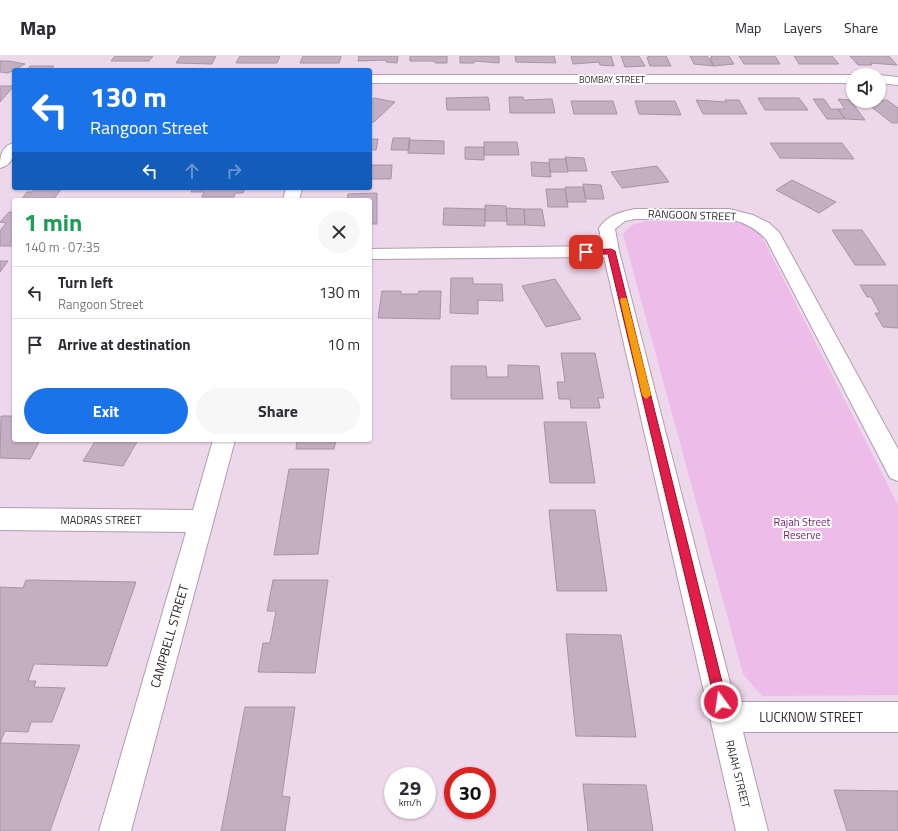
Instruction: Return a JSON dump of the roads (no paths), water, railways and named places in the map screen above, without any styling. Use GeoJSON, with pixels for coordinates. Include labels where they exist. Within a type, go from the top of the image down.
{"type":"FeatureCollection","features":[{"type":"Feature","properties":{"kind":"street","name":"BOMBAY STREET"},"geometry":{"type":"LineString","coordinates":[[372,79],[846,79]]}},
{"type":"Feature","properties":{"kind":"street"},"geometry":{"type":"LineString","coordinates":[[886,80],[898,81]]}},
{"type":"Feature","properties":{"kind":"street"},"geometry":{"type":"LineString","coordinates":[[0,164],[12,149]]}},
{"type":"Feature","properties":{"kind":"street","name":"RANGOON STREET"},"geometry":{"type":"LineString","coordinates":[[611,251],[607,228],[620,217],[635,214],[728,214],[746,218],[763,227],[773,236],[898,471]]}},
{"type":"Feature","properties":{"kind":"street"},"geometry":{"type":"LineString","coordinates":[[372,254],[611,251]]}},
{"type":"Feature","properties":{"kind":"street","name":"RAJAH STREET"},"geometry":{"type":"LineString","coordinates":[[611,251],[752,831]]}},
{"type":"Feature","properties":{"kind":"street","name":"CAMPBELL STREET"},"geometry":{"type":"LineString","coordinates":[[115,831],[223,442]]}},
{"type":"Feature","properties":{"kind":"street","name":"MADRAS STREET"},"geometry":{"type":"LineString","coordinates":[[0,520],[201,521]]}},
{"type":"Feature","properties":{"kind":"street","name":"LUCKNOW STREET"},"geometry":{"type":"LineString","coordinates":[[725,717],[898,717]]}},
{"type":"Feature","properties":{"kind":"park label","name":"Rajah Street Reserve"},"geometry":{"type":"Point","coordinates":[802,528]}}]}
